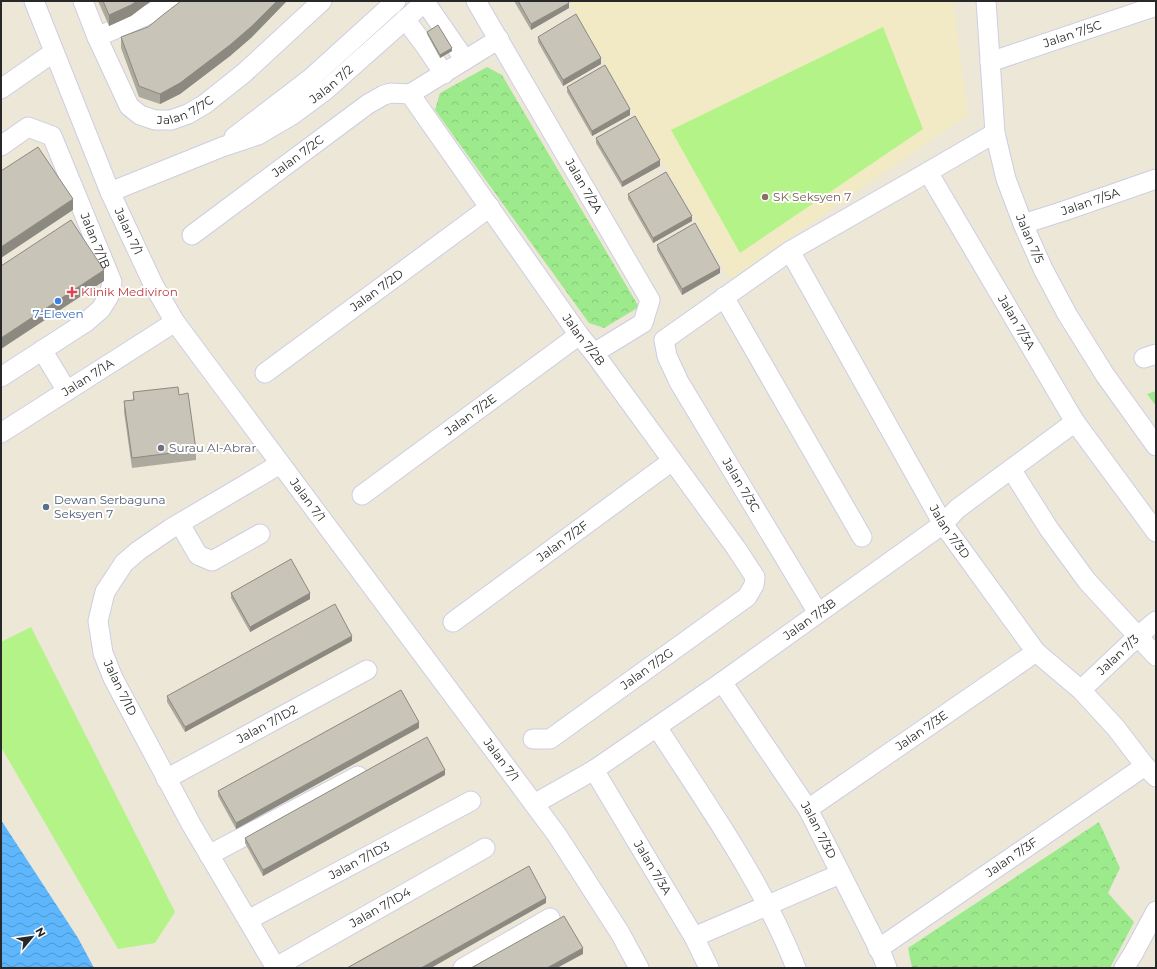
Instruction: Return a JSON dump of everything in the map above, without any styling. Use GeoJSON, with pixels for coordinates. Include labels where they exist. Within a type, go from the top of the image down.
{"type":"FeatureCollection","features":[{"type":"Feature","properties":{"kind":"street","name":"Jalan 7/1"},"geometry":{"type":"LineString","coordinates":[[34,1],[110,192],[154,286],[174,322],[557,835],[616,927],[639,968]]}},
{"type":"Feature","properties":{"kind":"street","name":"Jalan 7/7C"},"geometry":{"type":"LineString","coordinates":[[83,1],[97,37],[129,106],[140,115],[155,120],[171,120],[188,114],[205,104],[244,73],[322,1]]}},
{"type":"Feature","properties":{"kind":"street"},"geometry":{"type":"LineString","coordinates":[[97,37],[152,13],[170,1]]}},
{"type":"Feature","properties":{"kind":"street","name":"Jalan 7/2"},"geometry":{"type":"LineString","coordinates":[[222,147],[311,78],[396,1]]}},
{"type":"Feature","properties":{"kind":"street"},"geometry":{"type":"LineString","coordinates":[[425,1],[465,60]]}},
{"type":"Feature","properties":{"kind":"street","name":"Jalan 7/2"},"geometry":{"type":"LineString","coordinates":[[110,192],[258,134],[292,115],[327,88],[425,1]]}},
{"type":"Feature","properties":{"kind":"street","name":"Jalan 7/2A"},"geometry":{"type":"LineString","coordinates":[[476,1],[650,300],[643,323],[594,353]]}},
{"type":"Feature","properties":{"kind":"street","name":"Jalan 7/5"},"geometry":{"type":"LineString","coordinates":[[986,1],[995,133],[1006,179],[1043,268],[1067,314],[1105,375],[1156,446]]}},
{"type":"Feature","properties":{"kind":"street","name":"Jalan 7/5C"},"geometry":{"type":"LineString","coordinates":[[990,62],[1156,6]]}},
{"type":"Feature","properties":{"kind":"street"},"geometry":{"type":"LineString","coordinates":[[405,19],[444,74]]}},
{"type":"Feature","properties":{"kind":"street"},"geometry":{"type":"LineString","coordinates":[[410,94],[499,39]]}},
{"type":"Feature","properties":{"kind":"street"},"geometry":{"type":"LineString","coordinates":[[1,88],[54,52]]}},
{"type":"Feature","properties":{"kind":"street","name":"Jalan 7/2C"},"geometry":{"type":"LineString","coordinates":[[192,235],[368,104],[384,95],[391,93],[410,94]]}},
{"type":"Feature","properties":{"kind":"street","name":"Jalan 7/2B"},"geometry":{"type":"LineString","coordinates":[[410,94],[580,335],[750,568],[755,577],[754,585]]}},
{"type":"Feature","properties":{"kind":"street","name":"Jalan 7/1B"},"geometry":{"type":"LineString","coordinates":[[1,146],[28,127],[52,136],[112,282],[109,296],[101,309],[86,322],[1,377]]}},
{"type":"Feature","properties":{"kind":"street"},"geometry":{"type":"LineString","coordinates":[[862,537],[724,297],[790,251],[995,133]]}},
{"type":"Feature","properties":{"kind":"street","name":"Jalan 7/3A"},"geometry":{"type":"LineString","coordinates":[[928,172],[1075,422],[1156,532]]}},
{"type":"Feature","properties":{"kind":"street","name":"Jalan 7/5A"},"geometry":{"type":"LineString","coordinates":[[1024,224],[1156,179]]}},
{"type":"Feature","properties":{"kind":"street","name":"Jalan 7/2D"},"geometry":{"type":"LineString","coordinates":[[265,374],[490,207]]}},
{"type":"Feature","properties":{"kind":"street","name":"Jalan 7/3D"},"geometry":{"type":"LineString","coordinates":[[790,251],[943,524],[1036,652],[1081,690],[1116,728],[1150,771]]}},
{"type":"Feature","properties":{"kind":"street","name":"Jalan 7/3C"},"geometry":{"type":"LineString","coordinates":[[724,297],[664,340],[666,356],[678,382],[818,613]]}},
{"type":"Feature","properties":{"kind":"street","name":"Jalan 7/1A"},"geometry":{"type":"LineString","coordinates":[[1,433],[174,322]]}},
{"type":"Feature","properties":{"kind":"street","name":"Jalan 7/2E"},"geometry":{"type":"LineString","coordinates":[[362,495],[580,335]]}},
{"type":"Feature","properties":{"kind":"street"},"geometry":{"type":"LineString","coordinates":[[42,350],[67,391]]}},
{"type":"Feature","properties":{"kind":"street","name":"Jalan 7/3B"},"geometry":{"type":"LineString","coordinates":[[534,804],[594,770],[722,682],[943,524],[957,509],[1075,422]]}},
{"type":"Feature","properties":{"kind":"street","name":"Jalan 7/2F"},"geometry":{"type":"LineString","coordinates":[[453,622],[672,461]]}},
{"type":"Feature","properties":{"kind":"street","name":"Jalan 7/1D"},"geometry":{"type":"LineString","coordinates":[[276,967],[191,824],[113,678],[103,653],[98,621],[105,592],[124,563],[138,551],[170,529],[280,464]]}},
{"type":"Feature","properties":{"kind":"street"},"geometry":{"type":"LineString","coordinates":[[1011,469],[1049,529],[1088,581],[1156,656]]}},
{"type":"Feature","properties":{"kind":"street"},"geometry":{"type":"LineString","coordinates":[[180,524],[198,555],[212,561],[260,534]]}},
{"type":"Feature","properties":{"kind":"street","name":"Jalan 7/2G"},"geometry":{"type":"LineString","coordinates":[[533,739],[550,739],[747,597],[754,585]]}},
{"type":"Feature","properties":{"kind":"street","name":"Jalan 7/3"},"geometry":{"type":"LineString","coordinates":[[1081,690],[1137,636],[1156,621]]}},
{"type":"Feature","properties":{"kind":"street","name":"Jalan 7/3E"},"geometry":{"type":"LineString","coordinates":[[808,809],[1036,652]]}},
{"type":"Feature","properties":{"kind":"street","name":"Jalan 7/1D2"},"geometry":{"type":"LineString","coordinates":[[166,779],[367,670]]}},
{"type":"Feature","properties":{"kind":"street","name":"Jalan 7/3D"},"geometry":{"type":"LineString","coordinates":[[722,682],[808,809],[887,968]]}},
{"type":"Feature","properties":{"kind":"street"},"geometry":{"type":"LineString","coordinates":[[657,727],[739,854],[768,905],[796,968]]}},
{"type":"Feature","properties":{"kind":"street"},"geometry":{"type":"LineString","coordinates":[[209,855],[372,769]]}},
{"type":"Feature","properties":{"kind":"street","name":"Jalan 7/3A"},"geometry":{"type":"LineString","coordinates":[[594,770],[694,937],[709,968]]}},
{"type":"Feature","properties":{"kind":"street","name":"Jalan 7/3F"},"geometry":{"type":"LineString","coordinates":[[878,949],[1150,771]]}},
{"type":"Feature","properties":{"kind":"street","name":"Jalan 7/1D3"},"geometry":{"type":"LineString","coordinates":[[248,920],[471,801]]}},
{"type":"Feature","properties":{"kind":"street","name":"Jalan 7/1D4"},"geometry":{"type":"LineString","coordinates":[[276,967],[485,848]]}},
{"type":"Feature","properties":{"kind":"street"},"geometry":{"type":"LineString","coordinates":[[694,937],[840,874]]}},
{"type":"Feature","properties":{"kind":"street"},"geometry":{"type":"LineString","coordinates":[[1124,968],[1156,911]]}},
{"type":"Feature","properties":{"kind":"street"},"geometry":{"type":"LineString","coordinates":[[463,968],[550,918]]}},
{"type":"Feature","properties":{"kind":"shaded area","name":"SK Seksyen 7"},"geometry":{"type":"Polygon","coordinates":[[[569,1],[953,1],[968,115],[730,279],[569,1]]]}},
{"type":"Feature","properties":{"kind":"green space"},"geometry":{"type":"Polygon","coordinates":[[[883,27],[923,129],[740,253],[671,130],[883,27]]]}},
{"type":"Feature","properties":{"kind":"green space"},"geometry":{"type":"Polygon","coordinates":[[[487,67],[502,75],[639,307],[604,328],[589,323],[435,110],[440,93],[487,67]]]}},
{"type":"Feature","properties":{"kind":"green space"},"geometry":{"type":"Polygon","coordinates":[[[1156,391],[1156,406],[1147,394],[1156,391]]]}},
{"type":"Feature","properties":{"kind":"green space"},"geometry":{"type":"Polygon","coordinates":[[[31,627],[175,912],[155,943],[118,949],[1,747],[1,642],[31,627]]]}},
{"type":"Feature","properties":{"kind":"green space"},"geometry":{"type":"Polygon","coordinates":[[[1099,822],[1120,868],[1108,893],[1134,922],[1110,968],[912,968],[908,948],[1099,822]]]}},
{"type":"Feature","properties":{"kind":"water"},"geometry":{"type":"Polygon","coordinates":[[[1,820],[78,938],[94,968],[1,968],[1,820]]]}},
{"type":"Feature","properties":{"kind":"building"},"geometry":{"type":"Polygon","coordinates":[[[103,1],[137,1],[109,15],[103,1]]]}},
{"type":"Feature","properties":{"kind":"building"},"geometry":{"type":"Polygon","coordinates":[[[181,1],[277,1],[230,45],[180,83],[160,94],[139,86],[121,37],[148,27],[181,1]]]}},
{"type":"Feature","properties":{"kind":"building"},"geometry":{"type":"Polygon","coordinates":[[[518,1],[568,1],[569,3],[531,24],[518,1]]]}},
{"type":"Feature","properties":{"kind":"building"},"geometry":{"type":"Polygon","coordinates":[[[576,14],[601,58],[563,80],[538,37],[576,14]]]}},
{"type":"Feature","properties":{"kind":"building"},"geometry":{"type":"Polygon","coordinates":[[[438,25],[452,48],[440,55],[427,32],[438,25]]]}},
{"type":"Feature","properties":{"kind":"building"},"geometry":{"type":"Polygon","coordinates":[[[605,65],[630,109],[592,131],[567,87],[605,65]]]}},
{"type":"Feature","properties":{"kind":"building"},"geometry":{"type":"Polygon","coordinates":[[[635,116],[660,160],[622,182],[596,138],[635,116]]]}},
{"type":"Feature","properties":{"kind":"building"},"geometry":{"type":"Polygon","coordinates":[[[38,147],[73,199],[1,247],[1,171],[38,147]]]}},
{"type":"Feature","properties":{"kind":"building"},"geometry":{"type":"Polygon","coordinates":[[[666,172],[692,216],[653,238],[628,194],[666,172]]]}},
{"type":"Feature","properties":{"kind":"building"},"geometry":{"type":"Polygon","coordinates":[[[71,220],[104,270],[1,338],[1,266],[71,220]]]}},
{"type":"Feature","properties":{"kind":"building"},"geometry":{"type":"Polygon","coordinates":[[[695,223],[720,268],[682,289],[657,245],[695,223]]]}},
{"type":"Feature","properties":{"kind":"building"},"geometry":{"type":"Polygon","coordinates":[[[178,387],[179,395],[188,393],[196,450],[132,458],[124,401],[134,400],[133,392],[178,387]]]}},
{"type":"Feature","properties":{"kind":"building"},"geometry":{"type":"Polygon","coordinates":[[[291,559],[310,593],[250,627],[231,593],[291,559]]]}},
{"type":"Feature","properties":{"kind":"building"},"geometry":{"type":"Polygon","coordinates":[[[335,604],[352,636],[185,727],[167,696],[335,604]]]}},
{"type":"Feature","properties":{"kind":"building"},"geometry":{"type":"Polygon","coordinates":[[[401,690],[419,722],[236,823],[218,791],[401,690]]]}},
{"type":"Feature","properties":{"kind":"building"},"geometry":{"type":"Polygon","coordinates":[[[427,737],[445,770],[263,870],[245,838],[427,737]]]}},
{"type":"Feature","properties":{"kind":"building"},"geometry":{"type":"Polygon","coordinates":[[[529,866],[546,898],[421,968],[347,968],[529,866]]]}},
{"type":"Feature","properties":{"kind":"building"},"geometry":{"type":"Polygon","coordinates":[[[564,916],[583,948],[547,968],[471,968],[564,916]]]}},
{"type":"Feature","properties":{"kind":"place","name":"SK Seksyen 7"},"geometry":{"type":"Point","coordinates":[765,197]}},
{"type":"Feature","properties":{"kind":"place","name":"Klinik Mediviron"},"geometry":{"type":"Point","coordinates":[72,292]}},
{"type":"Feature","properties":{"kind":"place","name":"7-Eleven"},"geometry":{"type":"Point","coordinates":[58,301]}},
{"type":"Feature","properties":{"kind":"place","name":"Surau Al-Abrar"},"geometry":{"type":"Point","coordinates":[161,448]}},
{"type":"Feature","properties":{"kind":"place","name":"Dewan Serbaguna Seksyen 7"},"geometry":{"type":"Point","coordinates":[46,507]}}]}
